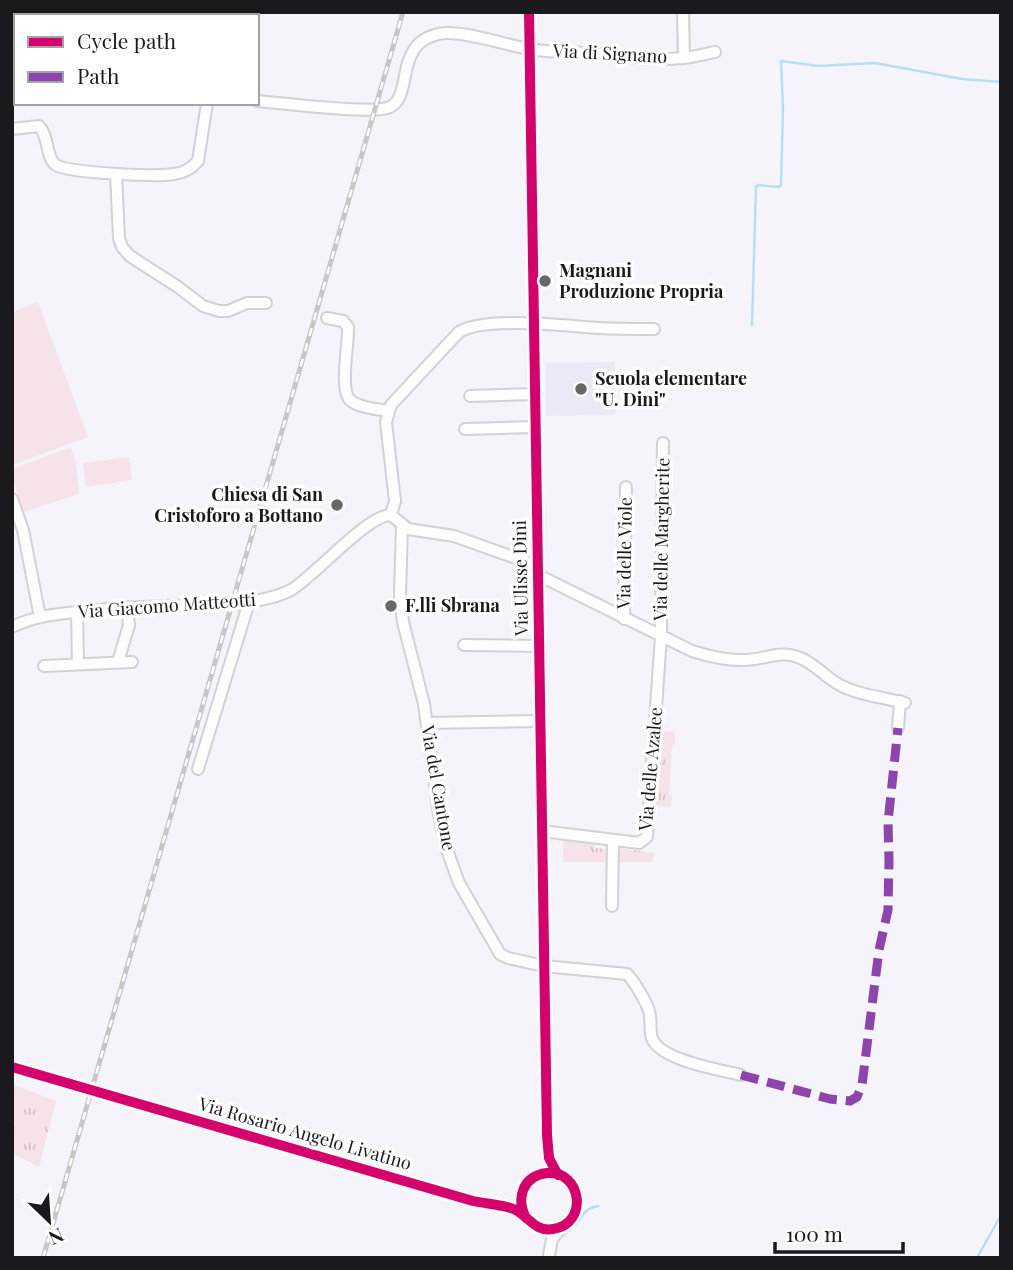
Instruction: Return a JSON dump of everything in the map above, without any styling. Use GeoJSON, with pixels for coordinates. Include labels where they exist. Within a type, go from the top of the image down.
{"type":"FeatureCollection","features":[{"type":"Feature","properties":{"kind":"street","name":"Via Ulisse Dini"},"geometry":{"type":"LineString","coordinates":[[529,12],[548,1144]]}},
{"type":"Feature","properties":{"kind":"street"},"geometry":{"type":"LineString","coordinates":[[682,12],[684,58]]}},
{"type":"Feature","properties":{"kind":"street","name":"Via di Signano"},"geometry":{"type":"LineString","coordinates":[[259,101],[385,109],[398,99],[408,61],[416,47],[427,38],[440,34],[456,34],[530,49],[636,57],[684,58],[715,52]]}},
{"type":"Feature","properties":{"kind":"street"},"geometry":{"type":"LineString","coordinates":[[12,129],[38,127],[43,130],[51,161],[69,170],[172,175],[193,167],[198,162],[207,105]]}},
{"type":"Feature","properties":{"kind":"street"},"geometry":{"type":"LineString","coordinates":[[116,174],[120,239],[122,247],[130,256],[203,306],[228,311],[247,303],[266,303]]}},
{"type":"Feature","properties":{"kind":"street"},"geometry":{"type":"LineString","coordinates":[[327,318],[343,321],[348,327],[345,386],[348,397],[354,403],[388,411]]}},
{"type":"Feature","properties":{"kind":"street"},"geometry":{"type":"LineString","coordinates":[[654,329],[519,323],[472,327],[459,332],[388,411],[386,422],[395,500],[391,515],[408,529],[454,536],[538,571],[624,619],[706,656],[744,660],[779,654],[797,656],[849,690],[902,702],[898,728]]}},
{"type":"Feature","properties":{"kind":"street"},"geometry":{"type":"LineString","coordinates":[[470,396],[536,394]]}},
{"type":"Feature","properties":{"kind":"street"},"geometry":{"type":"LineString","coordinates":[[465,429],[536,427]]}},
{"type":"Feature","properties":{"kind":"street","name":"Via delle Margherite"},"geometry":{"type":"LineString","coordinates":[[661,636],[663,443]]}},
{"type":"Feature","properties":{"kind":"street","name":"Via delle Viole"},"geometry":{"type":"LineString","coordinates":[[624,619],[626,487]]}},
{"type":"Feature","properties":{"kind":"street"},"geometry":{"type":"LineString","coordinates":[[12,499],[23,530],[40,617]]}},
{"type":"Feature","properties":{"kind":"street","name":"Via Giacomo Matteotti"},"geometry":{"type":"LineString","coordinates":[[12,627],[40,617],[77,612],[249,602],[285,593],[299,585],[362,530],[384,516],[391,515]]}},
{"type":"Feature","properties":{"kind":"street","name":"Via del Cantone"},"geometry":{"type":"LineString","coordinates":[[402,525],[401,603],[427,723],[439,815],[447,850],[459,883],[500,954],[544,966],[626,974],[632,979],[650,1012],[652,1038],[656,1045],[688,1062],[741,1075]]}},
{"type":"Feature","properties":{"kind":"street"},"geometry":{"type":"LineString","coordinates":[[198,769],[249,602]]}},
{"type":"Feature","properties":{"kind":"street"},"geometry":{"type":"LineString","coordinates":[[118,662],[129,625],[127,607]]}},
{"type":"Feature","properties":{"kind":"street"},"geometry":{"type":"LineString","coordinates":[[77,612],[78,664]]}},
{"type":"Feature","properties":{"kind":"street","name":"Via delle Azalee"},"geometry":{"type":"LineString","coordinates":[[542,831],[639,844],[647,837],[661,636]]}},
{"type":"Feature","properties":{"kind":"street"},"geometry":{"type":"LineString","coordinates":[[464,645],[539,646]]}},
{"type":"Feature","properties":{"kind":"street"},"geometry":{"type":"LineString","coordinates":[[44,666],[132,662]]}},
{"type":"Feature","properties":{"kind":"street"},"geometry":{"type":"LineString","coordinates":[[427,723],[540,721]]}},
{"type":"Feature","properties":{"kind":"street"},"geometry":{"type":"LineString","coordinates":[[612,906],[613,841]]}},
{"type":"Feature","properties":{"kind":"street"},"geometry":{"type":"LineString","coordinates":[[12,1067],[80,1087]]}},
{"type":"Feature","properties":{"kind":"street","name":"Via Rosario Angelo Livatino"},"geometry":{"type":"LineString","coordinates":[[113,1096],[460,1198],[517,1211],[526,1218]]}},
{"type":"Feature","properties":{"kind":"street"},"geometry":{"type":"LineString","coordinates":[[548,1144],[558,1175]]}},
{"type":"Feature","properties":{"kind":"street"},"geometry":{"type":"LineString","coordinates":[[539,1175],[546,1160],[548,1144]]}},
{"type":"Feature","properties":{"kind":"street"},"geometry":{"type":"LineString","coordinates":[[487,1204],[504,1201],[516,1195],[539,1175],[553,1173],[568,1181],[577,1196],[577,1206],[575,1214],[552,1239],[549,1257]]}},
{"type":"Feature","properties":{"kind":"street"},"geometry":{"type":"LineString","coordinates":[[524,1188],[521,1204],[526,1218],[538,1228],[546,1240],[549,1257]]}},
{"type":"Feature","properties":{"kind":"street"},"geometry":{"type":"LineString","coordinates":[[538,1228],[553,1230],[562,1227]]}},
{"type":"Feature","properties":{"kind":"shaded area","name":"Scuola elementare \"U. Dini\""},"geometry":{"type":"Polygon","coordinates":[[[615,362],[616,415],[546,416],[546,363],[615,362]]]}},
{"type":"Feature","properties":{"kind":"green space"},"geometry":{"type":"Polygon","coordinates":[[[38,302],[88,437],[12,465],[12,312],[38,302]]]}},
{"type":"Feature","properties":{"kind":"green space"},"geometry":{"type":"Polygon","coordinates":[[[71,447],[79,494],[24,512],[12,478],[12,469],[71,447]]]}},
{"type":"Feature","properties":{"kind":"green space"},"geometry":{"type":"Polygon","coordinates":[[[129,457],[132,480],[86,487],[83,463],[129,457]]]}},
{"type":"Feature","properties":{"kind":"green space"},"geometry":{"type":"Polygon","coordinates":[[[659,731],[675,732],[669,795],[672,796],[669,807],[654,806],[659,731]]]}},
{"type":"Feature","properties":{"kind":"green space"},"geometry":{"type":"Polygon","coordinates":[[[563,838],[595,843],[595,848],[606,849],[606,862],[563,862],[563,838]]]}},
{"type":"Feature","properties":{"kind":"green space"},"geometry":{"type":"Polygon","coordinates":[[[616,848],[654,853],[653,862],[616,862],[616,848]]]}},
{"type":"Feature","properties":{"kind":"green space"},"geometry":{"type":"Polygon","coordinates":[[[12,1084],[56,1101],[39,1167],[12,1153],[12,1084]]]}},
{"type":"Feature","properties":{"kind":"waterway"},"geometry":{"type":"LineString","coordinates":[[752,325],[756,187],[781,185],[781,61],[818,66],[875,63],[962,79],[1001,82]]}},
{"type":"Feature","properties":{"kind":"waterway"},"geometry":{"type":"LineString","coordinates":[[561,1235],[573,1227],[587,1210],[598,1206]]}},
{"type":"Feature","properties":{"kind":"waterway"},"geometry":{"type":"LineString","coordinates":[[977,1258],[1001,1215]]}},
{"type":"Feature","properties":{"kind":"tunnel"},"geometry":{"type":"LineString","coordinates":[[80,1087],[113,1096]]}},
{"type":"Feature","properties":{"kind":"railway"},"geometry":{"type":"LineString","coordinates":[[43,1258],[403,12]]}},
{"type":"Feature","properties":{"kind":"marked path"},"geometry":{"type":"LineString","coordinates":[[741,1075],[830,1099],[850,1101],[857,1097],[862,1085],[879,950],[888,910],[888,822],[898,728]]}},
{"type":"Feature","properties":{"kind":"cycle path"},"geometry":{"type":"LineString","coordinates":[[529,12],[547,1135],[549,1158],[558,1175]]}},
{"type":"Feature","properties":{"kind":"cycle path"},"geometry":{"type":"LineString","coordinates":[[12,1067],[473,1201],[511,1208],[521,1213],[525,1216],[529,1220],[541,1228],[553,1229],[565,1225],[572,1218],[577,1198],[568,1180],[559,1174],[547,1173],[532,1179],[523,1190],[522,1196],[523,1211],[526,1218]]}},
{"type":"Feature","properties":{"kind":"place","name":"Magnani Produzione Propria"},"geometry":{"type":"Point","coordinates":[545,281]}},
{"type":"Feature","properties":{"kind":"place","name":"Scuola elementare \"U. Dini\""},"geometry":{"type":"Point","coordinates":[581,389]}},
{"type":"Feature","properties":{"kind":"place","name":"Chiesa di San Cristoforo a Bottano"},"geometry":{"type":"Point","coordinates":[337,505]}},
{"type":"Feature","properties":{"kind":"place","name":"F.lli Sbrana"},"geometry":{"type":"Point","coordinates":[391,606]}}]}
